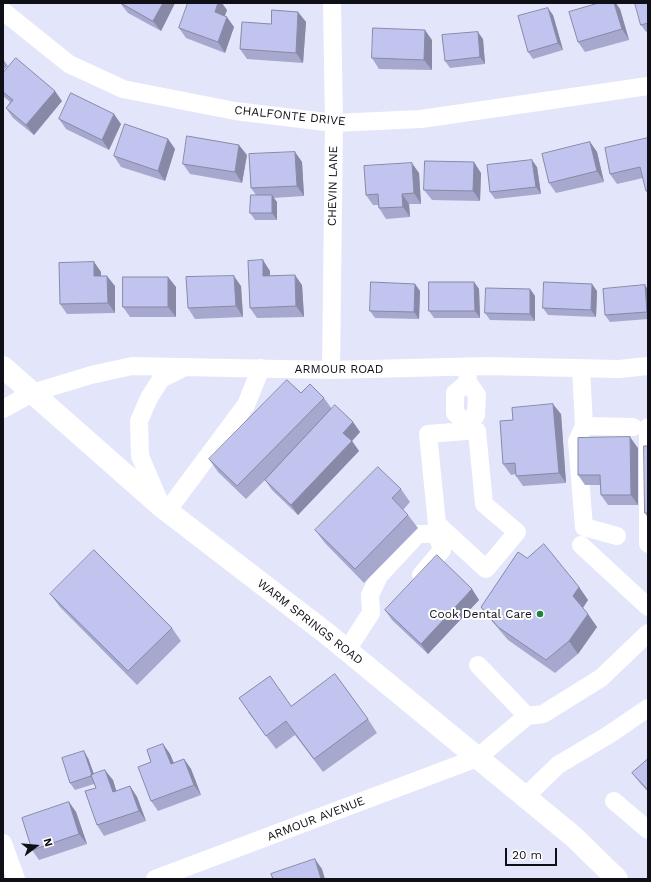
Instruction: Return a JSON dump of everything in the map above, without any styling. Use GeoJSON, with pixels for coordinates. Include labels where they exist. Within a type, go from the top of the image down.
{"type":"FeatureCollection","features":[{"type":"Feature","properties":{"kind":"main road","name":"WARM SPRINGS ROAD"},"geometry":{"type":"LineString","coordinates":[[3,367],[164,509],[347,650],[574,837],[617,879]]}},
{"type":"Feature","properties":{"kind":"street","name":"CHEVIN LANE"},"geometry":{"type":"LineString","coordinates":[[331,370],[334,123],[332,3]]}},
{"type":"Feature","properties":{"kind":"street","name":"CHALFONTE DRIVE"},"geometry":{"type":"LineString","coordinates":[[3,11],[69,64],[123,89],[235,111],[334,123],[421,119],[648,86]]}},
{"type":"Feature","properties":{"kind":"street","name":"ARMOUR ROAD"},"geometry":{"type":"LineString","coordinates":[[3,409],[32,393],[91,375],[132,366],[468,374],[486,366],[619,369],[648,366]]}},
{"type":"Feature","properties":{"kind":"street"},"geometry":{"type":"LineString","coordinates":[[184,367],[161,380],[149,398],[139,421],[140,456],[164,509],[246,405],[262,368]]}},
{"type":"Feature","properties":{"kind":"street"},"geometry":{"type":"LineString","coordinates":[[581,368],[584,426],[577,441],[584,527],[617,536]]}},
{"type":"Feature","properties":{"kind":"street"},"geometry":{"type":"LineString","coordinates":[[465,426],[455,413],[455,393],[468,374]]}},
{"type":"Feature","properties":{"kind":"street"},"geometry":{"type":"LineString","coordinates":[[347,650],[378,611],[370,595],[379,576],[418,534],[439,531],[486,569],[517,532],[484,504],[477,430],[465,426],[428,434],[437,524],[439,531],[442,550],[410,588]]}},
{"type":"Feature","properties":{"kind":"street"},"geometry":{"type":"LineString","coordinates":[[584,426],[640,427],[648,544]]}},
{"type":"Feature","properties":{"kind":"street"},"geometry":{"type":"LineString","coordinates":[[582,545],[648,607]]}},
{"type":"Feature","properties":{"kind":"street"},"geometry":{"type":"LineString","coordinates":[[478,665],[527,716],[543,714],[601,678],[648,633]]}},
{"type":"Feature","properties":{"kind":"street"},"geometry":{"type":"LineString","coordinates":[[525,797],[558,765],[610,734],[648,708]]}},
{"type":"Feature","properties":{"kind":"street","name":"ARMOUR AVENUE"},"geometry":{"type":"LineString","coordinates":[[155,879],[477,758],[527,716]]}},
{"type":"Feature","properties":{"kind":"street"},"geometry":{"type":"LineString","coordinates":[[614,801],[648,830]]}},
{"type":"Feature","properties":{"kind":"street"},"geometry":{"type":"LineString","coordinates":[[3,843],[16,879]]}},
{"type":"Feature","properties":{"kind":"building"},"geometry":{"type":"Polygon","coordinates":[[[121,3],[163,3],[153,21],[121,3]]]}},
{"type":"Feature","properties":{"kind":"building"},"geometry":{"type":"Polygon","coordinates":[[[188,3],[218,3],[215,12],[227,17],[218,42],[179,28],[188,3]]]}},
{"type":"Feature","properties":{"kind":"building"},"geometry":{"type":"Polygon","coordinates":[[[599,3],[614,3],[622,29],[578,42],[569,12],[599,3]]]}},
{"type":"Feature","properties":{"kind":"building"},"geometry":{"type":"Polygon","coordinates":[[[635,3],[648,3],[648,23],[641,25],[635,3]]]}},
{"type":"Feature","properties":{"kind":"building"},"geometry":{"type":"Polygon","coordinates":[[[548,8],[558,43],[528,52],[518,16],[548,8]]]}},
{"type":"Feature","properties":{"kind":"building"},"geometry":{"type":"Polygon","coordinates":[[[272,10],[298,12],[296,53],[240,49],[242,22],[271,24],[272,10]]]}},
{"type":"Feature","properties":{"kind":"building"},"geometry":{"type":"Polygon","coordinates":[[[373,28],[425,30],[424,60],[372,58],[373,28]]]}},
{"type":"Feature","properties":{"kind":"building"},"geometry":{"type":"Polygon","coordinates":[[[478,32],[480,57],[445,61],[442,35],[478,32]]]}},
{"type":"Feature","properties":{"kind":"building"},"geometry":{"type":"Polygon","coordinates":[[[16,58],[55,91],[26,125],[6,108],[13,100],[3,92],[3,73],[16,58]]]}},
{"type":"Feature","properties":{"kind":"building"},"geometry":{"type":"Polygon","coordinates":[[[71,93],[114,114],[102,140],[59,119],[71,93]]]}},
{"type":"Feature","properties":{"kind":"building"},"geometry":{"type":"Polygon","coordinates":[[[125,124],[168,139],[158,171],[114,156],[125,124]]]}},
{"type":"Feature","properties":{"kind":"building"},"geometry":{"type":"Polygon","coordinates":[[[187,136],[239,145],[235,172],[183,164],[187,136]]]}},
{"type":"Feature","properties":{"kind":"building"},"geometry":{"type":"Polygon","coordinates":[[[648,138],[648,191],[646,191],[640,167],[610,174],[605,148],[648,138]]]}},
{"type":"Feature","properties":{"kind":"building"},"geometry":{"type":"Polygon","coordinates":[[[590,142],[597,171],[549,183],[542,154],[590,142]]]}},
{"type":"Feature","properties":{"kind":"building"},"geometry":{"type":"Polygon","coordinates":[[[295,152],[297,186],[251,188],[249,154],[295,152]]]}},
{"type":"Feature","properties":{"kind":"building"},"geometry":{"type":"Polygon","coordinates":[[[532,160],[536,187],[490,192],[487,165],[532,160]]]}},
{"type":"Feature","properties":{"kind":"building"},"geometry":{"type":"Polygon","coordinates":[[[425,161],[474,162],[473,191],[424,190],[425,161]]]}},
{"type":"Feature","properties":{"kind":"building"},"geometry":{"type":"Polygon","coordinates":[[[412,163],[414,193],[402,194],[403,207],[379,208],[378,194],[366,195],[364,166],[412,163]]]}},
{"type":"Feature","properties":{"kind":"building"},"geometry":{"type":"Polygon","coordinates":[[[251,195],[272,195],[272,213],[250,213],[251,195]]]}},
{"type":"Feature","properties":{"kind":"building"},"geometry":{"type":"Polygon","coordinates":[[[263,260],[263,276],[295,275],[296,306],[250,308],[248,261],[263,260]]]}},
{"type":"Feature","properties":{"kind":"building"},"geometry":{"type":"Polygon","coordinates":[[[94,262],[94,276],[107,276],[108,303],[60,304],[59,263],[94,262]]]}},
{"type":"Feature","properties":{"kind":"building"},"geometry":{"type":"Polygon","coordinates":[[[234,276],[236,306],[188,308],[186,277],[234,276]]]}},
{"type":"Feature","properties":{"kind":"building"},"geometry":{"type":"Polygon","coordinates":[[[123,277],[168,277],[168,307],[123,307],[123,277]]]}},
{"type":"Feature","properties":{"kind":"building"},"geometry":{"type":"Polygon","coordinates":[[[371,282],[415,284],[414,312],[370,311],[371,282]]]}},
{"type":"Feature","properties":{"kind":"building"},"geometry":{"type":"Polygon","coordinates":[[[429,282],[474,282],[475,311],[429,311],[429,282]]]}},
{"type":"Feature","properties":{"kind":"building"},"geometry":{"type":"Polygon","coordinates":[[[544,282],[592,284],[591,310],[543,308],[544,282]]]}},
{"type":"Feature","properties":{"kind":"building"},"geometry":{"type":"Polygon","coordinates":[[[645,285],[647,312],[605,315],[603,289],[645,285]]]}},
{"type":"Feature","properties":{"kind":"building"},"geometry":{"type":"Polygon","coordinates":[[[486,288],[530,289],[530,314],[485,313],[486,288]]]}},
{"type":"Feature","properties":{"kind":"building"},"geometry":{"type":"Polygon","coordinates":[[[287,380],[301,393],[310,384],[324,398],[237,486],[209,459],[287,380]]]}},
{"type":"Feature","properties":{"kind":"building"},"geometry":{"type":"Polygon","coordinates":[[[553,404],[559,473],[516,476],[515,463],[503,464],[500,421],[513,420],[512,408],[553,404]]]}},
{"type":"Feature","properties":{"kind":"building"},"geometry":{"type":"Polygon","coordinates":[[[335,405],[353,422],[343,433],[352,441],[291,505],[265,480],[335,405]]]}},
{"type":"Feature","properties":{"kind":"building"},"geometry":{"type":"Polygon","coordinates":[[[630,437],[631,495],[601,495],[600,475],[578,475],[578,438],[630,437]]]}},
{"type":"Feature","properties":{"kind":"building"},"geometry":{"type":"Polygon","coordinates":[[[644,446],[648,446],[648,513],[645,513],[644,446]]]}},
{"type":"Feature","properties":{"kind":"building"},"geometry":{"type":"Polygon","coordinates":[[[378,467],[401,489],[392,498],[408,515],[355,569],[315,530],[378,467]]]}},
{"type":"Feature","properties":{"kind":"building","name":"Cook Dental Care"},"geometry":{"type":"Polygon","coordinates":[[[544,544],[579,587],[573,596],[588,614],[569,641],[546,660],[498,627],[481,607],[518,552],[527,558],[544,544]]]}},
{"type":"Feature","properties":{"kind":"building"},"geometry":{"type":"Polygon","coordinates":[[[94,550],[172,628],[128,671],[50,594],[94,550]]]}},
{"type":"Feature","properties":{"kind":"building"},"geometry":{"type":"Polygon","coordinates":[[[437,555],[472,589],[421,644],[385,610],[437,555]]]}},
{"type":"Feature","properties":{"kind":"building"},"geometry":{"type":"Polygon","coordinates":[[[335,674],[368,719],[314,759],[286,721],[266,736],[239,698],[270,676],[291,706],[335,674]]]}},
{"type":"Feature","properties":{"kind":"building"},"geometry":{"type":"Polygon","coordinates":[[[163,744],[171,764],[184,759],[194,785],[151,801],[138,767],[151,762],[147,750],[163,744]]]}},
{"type":"Feature","properties":{"kind":"building"},"geometry":{"type":"Polygon","coordinates":[[[84,751],[92,775],[70,783],[62,758],[84,751]]]}},
{"type":"Feature","properties":{"kind":"building"},"geometry":{"type":"Polygon","coordinates":[[[648,759],[648,790],[632,773],[648,759]]]}},
{"type":"Feature","properties":{"kind":"building"},"geometry":{"type":"Polygon","coordinates":[[[105,770],[113,792],[130,786],[139,811],[97,825],[85,791],[96,788],[91,775],[105,770]]]}},
{"type":"Feature","properties":{"kind":"building"},"geometry":{"type":"Polygon","coordinates":[[[69,802],[79,834],[32,850],[22,818],[69,802]]]}},
{"type":"Feature","properties":{"kind":"building"},"geometry":{"type":"Polygon","coordinates":[[[315,859],[321,879],[273,879],[271,874],[315,859]]]}},
{"type":"Feature","properties":{"kind":"place","name":"Cook Dental Care"},"geometry":{"type":"Point","coordinates":[540,614]}}]}
